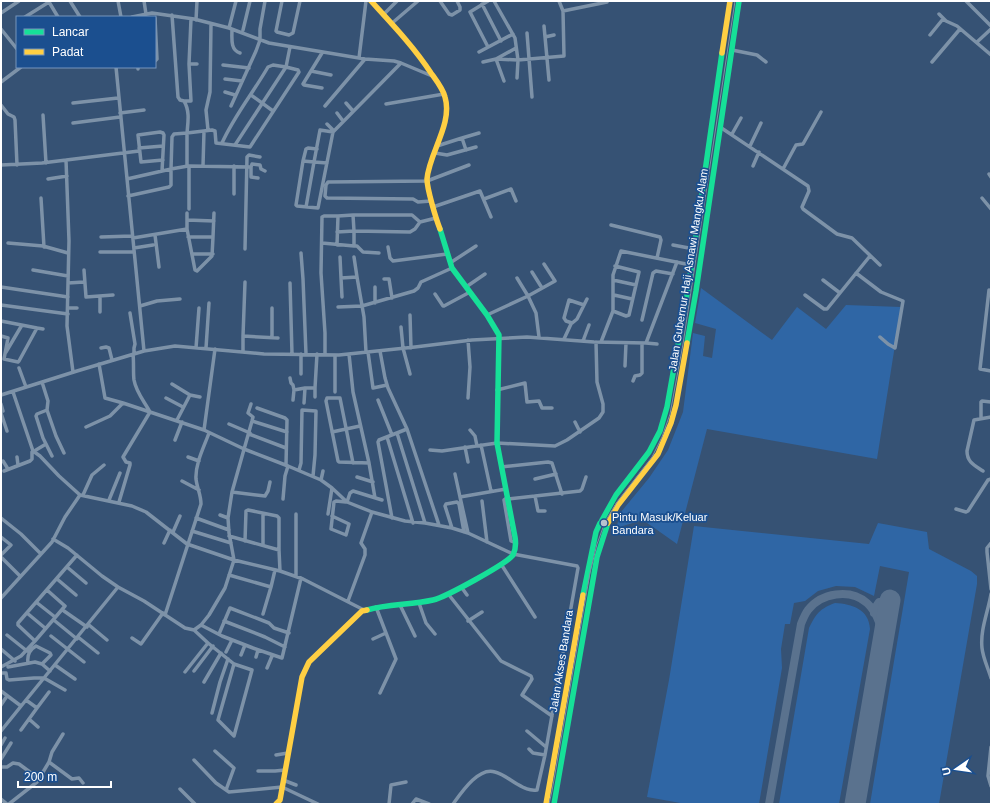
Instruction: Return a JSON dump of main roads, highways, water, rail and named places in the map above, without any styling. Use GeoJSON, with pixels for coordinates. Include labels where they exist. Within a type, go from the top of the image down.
{"type":"FeatureCollection","features":[{"type":"Feature","properties":{"kind":"main road"},"geometry":{"type":"LineString","coordinates":[[278,803],[302,677],[309,662],[365,610],[376,607],[419,603],[435,600],[449,595],[501,564],[513,554],[516,543],[497,443],[497,390],[500,338],[498,331],[451,265],[426,181],[446,114],[444,94],[417,52],[371,1]]}},
{"type":"Feature","properties":{"kind":"main road","name":"Jalan Gubernur Haji Asnawi Mangku Alam"},"geometry":{"type":"LineString","coordinates":[[601,522],[619,491],[646,458],[660,431],[667,407],[692,265],[730,1]]}},
{"type":"Feature","properties":{"kind":"main road","name":"Jalan Gubernur Haji Asnawi Mangku Alam"},"geometry":{"type":"LineString","coordinates":[[608,525],[618,505],[658,454],[671,423],[676,405],[691,322],[739,1]]}},
{"type":"Feature","properties":{"kind":"main road"},"geometry":{"type":"LineString","coordinates":[[682,321],[691,322]]}},
{"type":"Feature","properties":{"kind":"main road","name":"Jalan Akses Bandara"},"geometry":{"type":"LineString","coordinates":[[546,804],[588,566],[596,532],[601,522]]}},
{"type":"Feature","properties":{"kind":"main road","name":"Jalan Akses Bandara"},"geometry":{"type":"LineString","coordinates":[[554,804],[596,563],[608,525]]}},
{"type":"Feature","properties":{"kind":"tram line"},"geometry":{"type":"LineString","coordinates":[[549,804],[590,573],[597,544],[605,522],[617,502],[652,457],[662,437],[670,414],[683,344],[735,1]]}},
{"type":"Feature","properties":{"kind":"place","name":"Pintu Masuk/Keluar Bandara"},"geometry":{"type":"Point","coordinates":[604,523]}}]}
